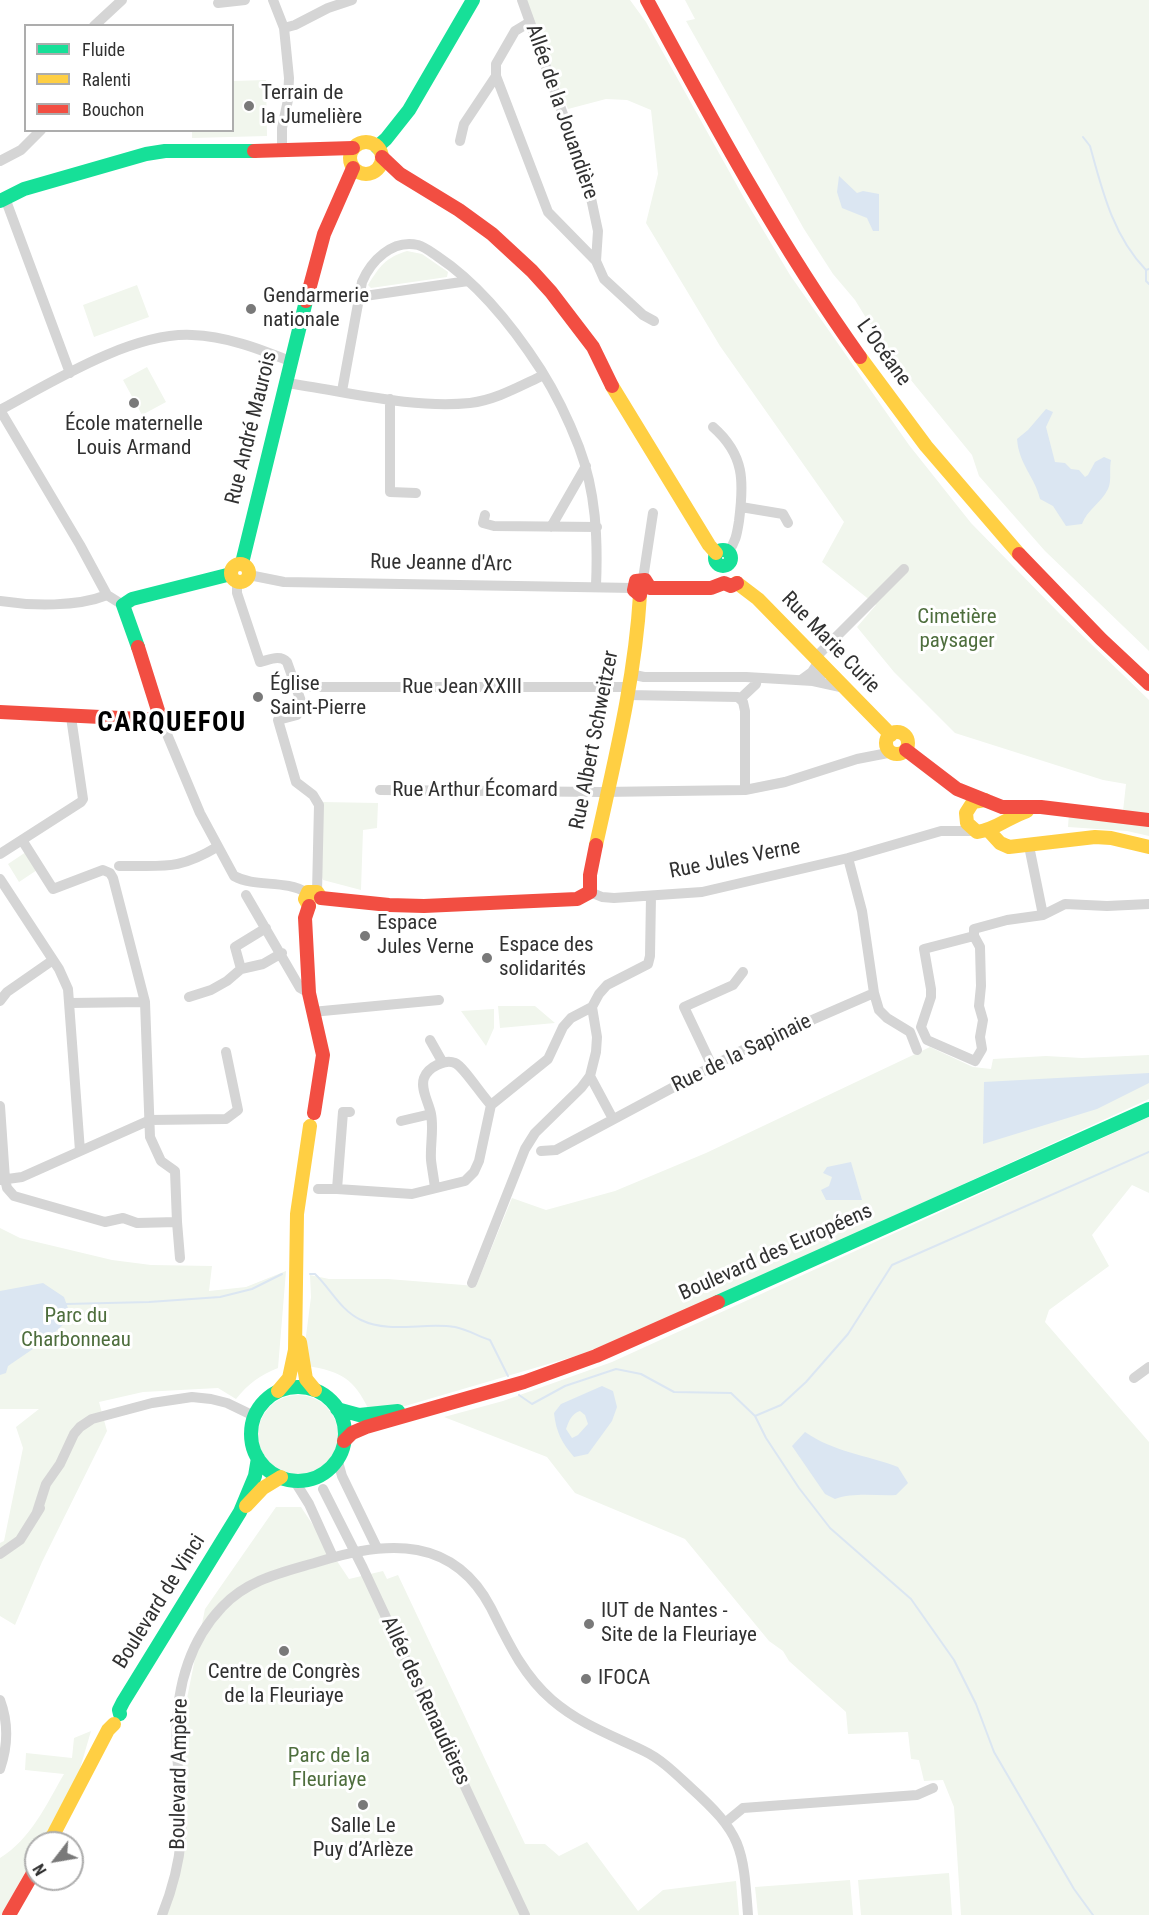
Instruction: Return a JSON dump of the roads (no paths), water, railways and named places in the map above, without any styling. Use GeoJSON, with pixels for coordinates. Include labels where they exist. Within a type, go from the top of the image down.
{"type":"FeatureCollection","features":[{"type":"Feature","properties":{"kind":"main road"},"geometry":{"type":"LineString","coordinates":[[360,170],[378,168],[379,152],[409,110],[473,0]]}},
{"type":"Feature","properties":{"kind":"main road","name":"L’Océane"},"geometry":{"type":"LineString","coordinates":[[647,0],[767,214],[812,288],[870,373],[944,468],[1001,535],[1068,606],[1149,684]]}},
{"type":"Feature","properties":{"kind":"main road","name":"L’Océane"},"geometry":{"type":"LineString","coordinates":[[660,0],[779,214],[825,288],[882,370],[930,433],[1014,532],[1081,604],[1149,669]]}},
{"type":"Feature","properties":{"kind":"main road"},"geometry":{"type":"LineString","coordinates":[[2,197],[146,154],[165,151],[310,150],[353,148],[365,142],[372,143],[379,152]]}},
{"type":"Feature","properties":{"kind":"main road"},"geometry":{"type":"LineString","coordinates":[[353,148],[350,155],[360,170]]}},
{"type":"Feature","properties":{"kind":"main road"},"geometry":{"type":"LineString","coordinates":[[310,150],[360,170],[415,183]]}},
{"type":"Feature","properties":{"kind":"main road","name":"Rue Marie Curie"},"geometry":{"type":"LineString","coordinates":[[379,152],[394,170],[499,240],[541,281],[593,347],[608,379],[709,545],[727,568],[891,735],[887,745],[899,751]]}},
{"type":"Feature","properties":{"kind":"main road","name":"Rue André Maurois"},"geometry":{"type":"LineString","coordinates":[[240,573],[290,361],[324,234],[338,201],[360,170]]}},
{"type":"Feature","properties":{"kind":"main road"},"geometry":{"type":"LineString","coordinates":[[642,588],[711,588],[727,568]]}},
{"type":"Feature","properties":{"kind":"main road"},"geometry":{"type":"LineString","coordinates":[[0,712],[161,720],[123,604],[132,599],[240,573]]}},
{"type":"Feature","properties":{"kind":"main road","name":"Rue Albert Schweitzer"},"geometry":{"type":"LineString","coordinates":[[590,892],[590,875],[628,686],[642,588]]}},
{"type":"Feature","properties":{"kind":"main road"},"geometry":{"type":"LineString","coordinates":[[899,751],[957,789],[1002,807],[1041,807],[1149,820]]}},
{"type":"Feature","properties":{"kind":"main road"},"geometry":{"type":"LineString","coordinates":[[957,789],[967,809],[967,824],[986,829],[1004,846],[1029,846],[1095,837],[1111,838],[1149,847]]}},
{"type":"Feature","properties":{"kind":"main road"},"geometry":{"type":"LineString","coordinates":[[967,809],[976,801],[989,802],[998,814],[986,829]]}},
{"type":"Feature","properties":{"kind":"main road"},"geometry":{"type":"LineString","coordinates":[[986,829],[1012,816],[1041,807]]}},
{"type":"Feature","properties":{"kind":"main road","name":"Rue Jules Verne"},"geometry":{"type":"LineString","coordinates":[[314,897],[389,905],[424,906],[565,901],[577,899],[590,892]]}},
{"type":"Feature","properties":{"kind":"main road"},"geometry":{"type":"LineString","coordinates":[[278,1391],[296,1387],[315,1390],[324,1395],[337,1409],[342,1419],[344,1441],[337,1458],[315,1477],[288,1479],[272,1473],[254,1451],[251,1433],[254,1416],[264,1401],[278,1391],[289,1378],[292,1369],[297,1307],[298,1206],[323,1055],[309,993],[305,918],[314,897]]}},
{"type":"Feature","properties":{"kind":"main road","name":"Boulevard des Européens"},"geometry":{"type":"LineString","coordinates":[[412,1413],[524,1382],[596,1356],[1149,1109]]}},
{"type":"Feature","properties":{"kind":"main road"},"geometry":{"type":"LineString","coordinates":[[297,1307],[306,1379],[315,1390]]}},
{"type":"Feature","properties":{"kind":"main road"},"geometry":{"type":"LineString","coordinates":[[337,1409],[354,1415],[399,1411],[412,1413]]}},
{"type":"Feature","properties":{"kind":"main road"},"geometry":{"type":"LineString","coordinates":[[344,1441],[356,1431],[412,1413]]}},
{"type":"Feature","properties":{"kind":"main road","name":"Boulevard de Vinci"},"geometry":{"type":"LineString","coordinates":[[55,1831],[108,1730],[117,1719],[124,1701],[240,1512],[255,1476],[258,1458]]}},
{"type":"Feature","properties":{"kind":"main road","name":"Boulevard de Vinci"},"geometry":{"type":"LineString","coordinates":[[240,1512],[262,1488],[288,1479]]}},
{"type":"Feature","properties":{"kind":"main road"},"geometry":{"type":"LineString","coordinates":[[9,1915],[24,1889]]}},
{"type":"Feature","properties":{"kind":"street"},"geometry":{"type":"LineString","coordinates":[[96,24],[122,0]]}},
{"type":"Feature","properties":{"kind":"street"},"geometry":{"type":"LineString","coordinates":[[218,3],[245,0]]}},
{"type":"Feature","properties":{"kind":"street"},"geometry":{"type":"LineString","coordinates":[[273,0],[284,28],[289,78],[288,100],[282,128],[282,151]]}},
{"type":"Feature","properties":{"kind":"street"},"geometry":{"type":"LineString","coordinates":[[284,28],[352,0]]}},
{"type":"Feature","properties":{"kind":"street","name":"Allée de la Jouandière"},"geometry":{"type":"LineString","coordinates":[[522,0],[588,184],[598,231],[596,261]]}},
{"type":"Feature","properties":{"kind":"street"},"geometry":{"type":"LineString","coordinates":[[530,22],[515,31],[496,64],[496,76],[548,212],[596,261],[604,279],[643,315],[654,321]]}},
{"type":"Feature","properties":{"kind":"street"},"geometry":{"type":"LineString","coordinates":[[460,141],[464,124],[496,76]]}},
{"type":"Feature","properties":{"kind":"street"},"geometry":{"type":"LineString","coordinates":[[0,161],[21,150],[39,132]]}},
{"type":"Feature","properties":{"kind":"street"},"geometry":{"type":"LineString","coordinates":[[2,197],[70,373]]}},
{"type":"Feature","properties":{"kind":"street"},"geometry":{"type":"LineString","coordinates":[[342,391],[358,297],[362,282],[372,263],[386,251],[412,244],[424,248],[457,270],[480,292],[517,336],[544,375],[572,429],[592,492],[597,527],[596,586]]}},
{"type":"Feature","properties":{"kind":"street"},"geometry":{"type":"LineString","coordinates":[[358,297],[468,281]]}},
{"type":"Feature","properties":{"kind":"street"},"geometry":{"type":"LineString","coordinates":[[123,604],[107,595],[0,410],[70,373],[144,341],[190,335],[217,338],[290,361]]}},
{"type":"Feature","properties":{"kind":"street"},"geometry":{"type":"LineString","coordinates":[[286,383],[390,399],[471,403],[492,398],[544,375]]}},
{"type":"Feature","properties":{"kind":"street"},"geometry":{"type":"LineString","coordinates":[[390,399],[390,492],[416,493]]}},
{"type":"Feature","properties":{"kind":"street"},"geometry":{"type":"LineString","coordinates":[[713,427],[726,439],[736,455],[743,483],[736,540],[727,568]]}},
{"type":"Feature","properties":{"kind":"street"},"geometry":{"type":"LineString","coordinates":[[550,527],[585,466]]}},
{"type":"Feature","properties":{"kind":"street"},"geometry":{"type":"LineString","coordinates":[[741,507],[783,514],[788,523]]}},
{"type":"Feature","properties":{"kind":"street","name":"Rue Albert Schweitzer"},"geometry":{"type":"LineString","coordinates":[[642,588],[653,513]]}},
{"type":"Feature","properties":{"kind":"street"},"geometry":{"type":"LineString","coordinates":[[485,514],[483,523],[494,526],[597,527]]}},
{"type":"Feature","properties":{"kind":"street"},"geometry":{"type":"LineString","coordinates":[[807,681],[904,569]]}},
{"type":"Feature","properties":{"kind":"street","name":"Rue Jeanne d'Arc"},"geometry":{"type":"LineString","coordinates":[[240,573],[285,582],[642,588]]}},
{"type":"Feature","properties":{"kind":"street","name":"Rue André Maurois"},"geometry":{"type":"LineString","coordinates":[[240,573],[237,593],[259,658],[283,658],[287,662],[296,687]]}},
{"type":"Feature","properties":{"kind":"street"},"geometry":{"type":"LineString","coordinates":[[0,601],[44,604],[94,600],[107,595]]}},
{"type":"Feature","properties":{"kind":"street"},"geometry":{"type":"LineString","coordinates":[[628,686],[644,677],[752,677],[807,681],[846,688]]}},
{"type":"Feature","properties":{"kind":"street"},"geometry":{"type":"LineString","coordinates":[[739,698],[752,677]]}},
{"type":"Feature","properties":{"kind":"street"},"geometry":{"type":"LineString","coordinates":[[628,686],[739,698]]}},
{"type":"Feature","properties":{"kind":"street","name":"Rue Jean XXIII"},"geometry":{"type":"LineString","coordinates":[[296,687],[628,686]]}},
{"type":"Feature","properties":{"kind":"street"},"geometry":{"type":"LineString","coordinates":[[296,687],[302,704],[297,715],[278,720],[294,778],[300,787],[313,795],[319,805],[314,897]]}},
{"type":"Feature","properties":{"kind":"street"},"geometry":{"type":"LineString","coordinates":[[739,698],[745,711],[745,790]]}},
{"type":"Feature","properties":{"kind":"street"},"geometry":{"type":"LineString","coordinates":[[0,854],[83,799],[72,717]]}},
{"type":"Feature","properties":{"kind":"street"},"geometry":{"type":"LineString","coordinates":[[22,840],[53,889],[103,870],[176,865],[197,859],[217,847],[200,813],[161,720]]}},
{"type":"Feature","properties":{"kind":"street","name":"Rue Arthur Écomard"},"geometry":{"type":"LineString","coordinates":[[380,790],[607,792],[745,790],[785,782],[857,759],[899,751]]}},
{"type":"Feature","properties":{"kind":"street","name":"Rue Jules Verne"},"geometry":{"type":"LineString","coordinates":[[941,831],[967,809]]}},
{"type":"Feature","properties":{"kind":"street","name":"Rue Jules Verne"},"geometry":{"type":"LineString","coordinates":[[590,892],[607,898],[702,892],[848,858],[941,831],[986,829]]}},
{"type":"Feature","properties":{"kind":"street"},"geometry":{"type":"LineString","coordinates":[[1029,846],[1043,915]]}},
{"type":"Feature","properties":{"kind":"street","name":"Rue Jules Verne"},"geometry":{"type":"LineString","coordinates":[[217,847],[234,876],[293,886],[314,897]]}},
{"type":"Feature","properties":{"kind":"street"},"geometry":{"type":"LineString","coordinates":[[848,858],[862,911],[874,993],[879,1010],[887,1018],[910,1032],[917,1050]]}},
{"type":"Feature","properties":{"kind":"street"},"geometry":{"type":"LineString","coordinates":[[115,869],[113,878],[146,1002],[150,1137],[161,1161],[175,1170],[180,1258]]}},
{"type":"Feature","properties":{"kind":"street"},"geometry":{"type":"LineString","coordinates":[[0,879],[65,979],[70,1003],[80,1151]]}},
{"type":"Feature","properties":{"kind":"street"},"geometry":{"type":"LineString","coordinates":[[246,895],[282,953],[300,988],[309,993]]}},
{"type":"Feature","properties":{"kind":"street"},"geometry":{"type":"LineString","coordinates":[[318,1189],[412,1194],[465,1181],[474,1172],[479,1161],[491,1105],[548,1059],[563,1027],[571,1018],[592,1007],[607,985],[648,964],[651,896]]}},
{"type":"Feature","properties":{"kind":"street"},"geometry":{"type":"LineString","coordinates":[[974,936],[924,949],[931,997],[921,1027],[927,1040],[975,1061],[982,1049],[980,1037],[983,1020],[979,1006],[980,947],[974,936],[974,929],[1007,920],[1043,915],[1065,904],[1107,906],[1149,904]]}},
{"type":"Feature","properties":{"kind":"street"},"geometry":{"type":"LineString","coordinates":[[241,969],[235,947],[266,928]]}},
{"type":"Feature","properties":{"kind":"street"},"geometry":{"type":"LineString","coordinates":[[189,997],[211,990],[227,981],[241,969],[263,964],[282,953]]}},
{"type":"Feature","properties":{"kind":"street"},"geometry":{"type":"LineString","coordinates":[[0,1001],[7,992],[53,960]]}},
{"type":"Feature","properties":{"kind":"street"},"geometry":{"type":"LineString","coordinates":[[712,1066],[684,1007],[733,985],[743,972]]}},
{"type":"Feature","properties":{"kind":"street","name":"Rue de la Sapinaie"},"geometry":{"type":"LineString","coordinates":[[541,1150],[556,1150],[743,1050],[874,993]]}},
{"type":"Feature","properties":{"kind":"street"},"geometry":{"type":"LineString","coordinates":[[312,1012],[440,1000]]}},
{"type":"Feature","properties":{"kind":"street"},"geometry":{"type":"LineString","coordinates":[[70,1003],[146,1002]]}},
{"type":"Feature","properties":{"kind":"street"},"geometry":{"type":"LineString","coordinates":[[472,1283],[525,1149],[535,1133],[581,1088],[590,1076],[597,1037],[592,1007]]}},
{"type":"Feature","properties":{"kind":"street"},"geometry":{"type":"LineString","coordinates":[[430,1040],[442,1063]]}},
{"type":"Feature","properties":{"kind":"street"},"geometry":{"type":"LineString","coordinates":[[3,1180],[21,1177],[150,1120],[226,1119],[238,1110],[225,1052]]}},
{"type":"Feature","properties":{"kind":"street"},"geometry":{"type":"LineString","coordinates":[[435,1188],[431,1160],[431,1114],[423,1087],[424,1078],[432,1068],[442,1063],[454,1062],[464,1069],[491,1105]]}},
{"type":"Feature","properties":{"kind":"street"},"geometry":{"type":"LineString","coordinates":[[590,1076],[613,1119]]}},
{"type":"Feature","properties":{"kind":"street"},"geometry":{"type":"LineString","coordinates":[[0,1106],[3,1180],[15,1196],[105,1222],[123,1218],[137,1223],[177,1222]]}},
{"type":"Feature","properties":{"kind":"street"},"geometry":{"type":"LineString","coordinates":[[337,1189],[343,1112],[350,1112]]}},
{"type":"Feature","properties":{"kind":"street"},"geometry":{"type":"LineString","coordinates":[[401,1121],[431,1114]]}},
{"type":"Feature","properties":{"kind":"street"},"geometry":{"type":"LineString","coordinates":[[1134,1378],[1149,1367]]}},
{"type":"Feature","properties":{"kind":"street"},"geometry":{"type":"LineString","coordinates":[[0,1554],[20,1540],[37,1512],[46,1484],[60,1464],[74,1434],[86,1422],[138,1406],[192,1397],[227,1403],[254,1416]]}},
{"type":"Feature","properties":{"kind":"street"},"geometry":{"type":"LineString","coordinates":[[337,1458],[342,1476],[377,1548]]}},
{"type":"Feature","properties":{"kind":"street"},"geometry":{"type":"LineString","coordinates":[[288,1479],[309,1504],[333,1557]]}},
{"type":"Feature","properties":{"kind":"street","name":"Allée des Renaudières"},"geometry":{"type":"LineString","coordinates":[[323,1489],[525,1915]]}},
{"type":"Feature","properties":{"kind":"street","name":"Boulevard Ampère"},"geometry":{"type":"LineString","coordinates":[[162,1915],[172,1888],[179,1857],[182,1810],[177,1723],[185,1669],[202,1633],[224,1605],[248,1587],[280,1572],[354,1551],[398,1547],[427,1551],[462,1571],[480,1589],[520,1662],[534,1682],[550,1698],[574,1718],[647,1752],[686,1783],[726,1822],[741,1850],[745,1868],[748,1915]]}},
{"type":"Feature","properties":{"kind":"street"},"geometry":{"type":"LineString","coordinates":[[0,1700],[7,1743],[0,1769]]}},
{"type":"Feature","properties":{"kind":"street"},"geometry":{"type":"LineString","coordinates":[[726,1822],[743,1808],[918,1795],[933,1788]]}},
{"type":"Feature","properties":{"kind":"waterway"},"geometry":{"type":"LineString","coordinates":[[1083,137],[1090,146],[1104,196],[1117,227],[1135,257],[1146,270],[1149,269]]}},
{"type":"Feature","properties":{"kind":"waterway"},"geometry":{"type":"LineString","coordinates":[[1146,270],[1146,281],[1149,284]]}},
{"type":"Feature","properties":{"kind":"waterway"},"geometry":{"type":"LineString","coordinates":[[755,1416],[781,1405],[806,1382],[848,1334],[892,1265],[1149,1152]]}},
{"type":"Feature","properties":{"kind":"waterway"},"geometry":{"type":"LineString","coordinates":[[66,1304],[220,1297],[252,1289],[282,1274]]}},
{"type":"Feature","properties":{"kind":"waterway"},"geometry":{"type":"LineString","coordinates":[[310,1274],[315,1274],[341,1305],[361,1320],[395,1327],[455,1327],[490,1340],[508,1376]]}},
{"type":"Feature","properties":{"kind":"waterway"},"geometry":{"type":"LineString","coordinates":[[519,1395],[532,1404],[565,1386],[616,1369],[641,1374],[674,1392],[731,1393],[755,1416],[766,1438],[799,1488],[830,1528],[911,1599],[954,1660],[976,1704],[994,1752],[1074,1889],[1093,1915]]}},
{"type":"Feature","properties":{"kind":"place","name":"Terrain de la Jumelière"},"geometry":{"type":"Point","coordinates":[249,106]}},
{"type":"Feature","properties":{"kind":"place","name":"Gendarmerie nationale"},"geometry":{"type":"Point","coordinates":[251,309]}},
{"type":"Feature","properties":{"kind":"place","name":"École maternelle Louis Armand"},"geometry":{"type":"Point","coordinates":[134,403]}},
{"type":"Feature","properties":{"kind":"place","name":"Église Saint-Pierre"},"geometry":{"type":"Point","coordinates":[258,697]}},
{"type":"Feature","properties":{"kind":"place","name":"Espace Jules Verne"},"geometry":{"type":"Point","coordinates":[365,936]}},
{"type":"Feature","properties":{"kind":"place","name":"Espace des solidarités"},"geometry":{"type":"Point","coordinates":[487,958]}},
{"type":"Feature","properties":{"kind":"place","name":"IUT de Nantes - Site de la Fleuriaye"},"geometry":{"type":"Point","coordinates":[589,1624]}},
{"type":"Feature","properties":{"kind":"place","name":"Centre de Congrès de la Fleuriaye"},"geometry":{"type":"Point","coordinates":[284,1651]}},
{"type":"Feature","properties":{"kind":"place","name":"IFOCA"},"geometry":{"type":"Point","coordinates":[586,1679]}},
{"type":"Feature","properties":{"kind":"place","name":"Salle Le Puy d’Arlèze"},"geometry":{"type":"Point","coordinates":[363,1805]}},
{"type":"Feature","properties":{"kind":"district","name":"CARQUEFOU"},"geometry":{"type":"Point","coordinates":[172,724]}},
{"type":"Feature","properties":{"kind":"park label","name":"Cimetière paysager"},"geometry":{"type":"Point","coordinates":[957,630]}},
{"type":"Feature","properties":{"kind":"park label","name":"Parc du Charbonneau"},"geometry":{"type":"Point","coordinates":[76,1329]}},
{"type":"Feature","properties":{"kind":"park label","name":"Parc de la Fleuriaye"},"geometry":{"type":"Point","coordinates":[329,1769]}}]}
